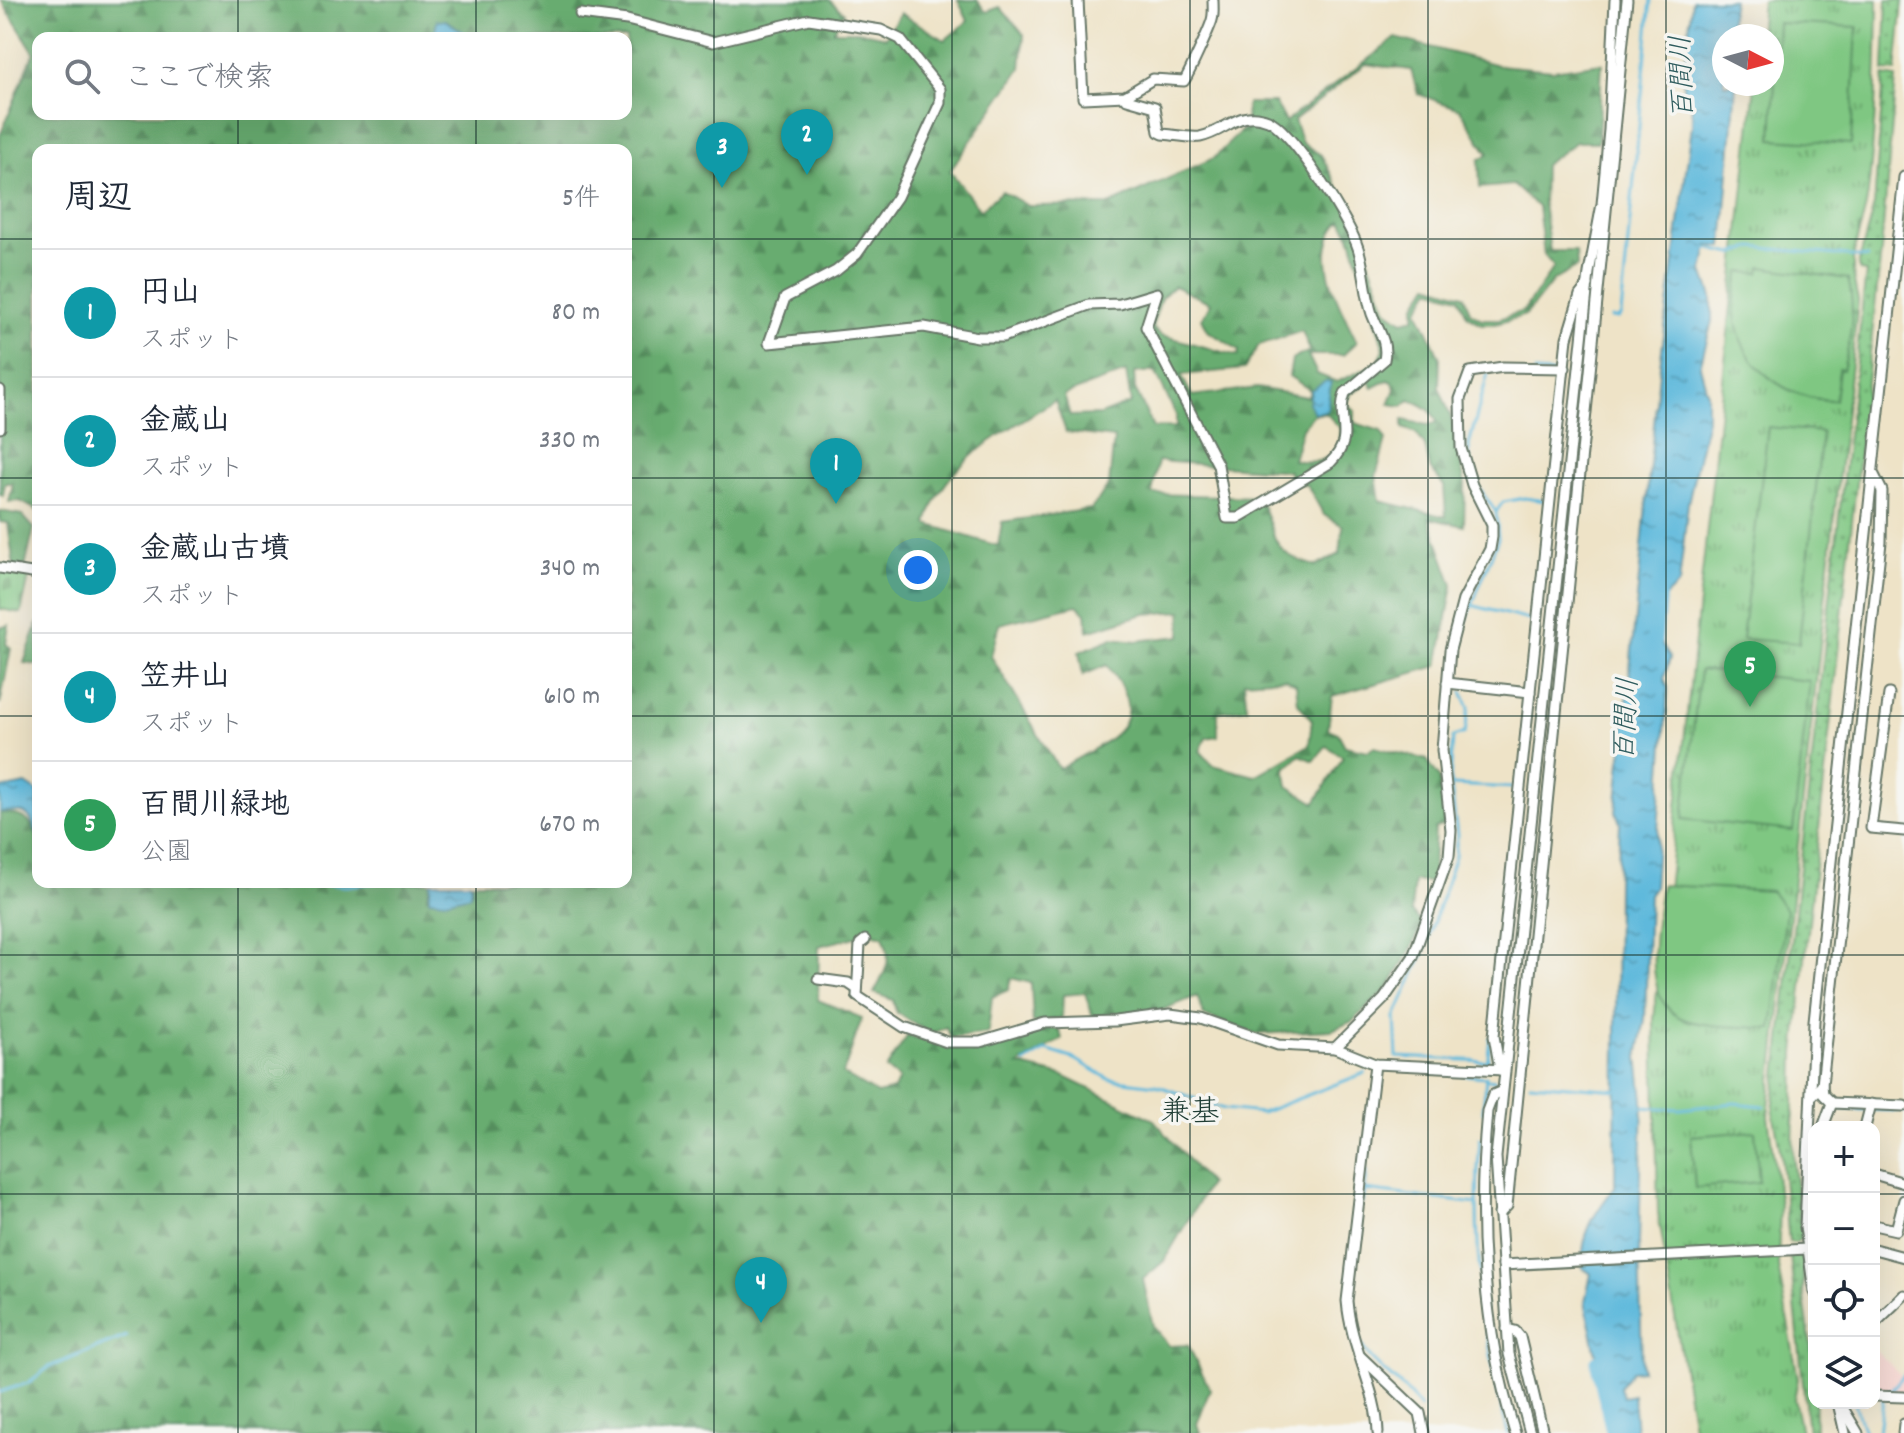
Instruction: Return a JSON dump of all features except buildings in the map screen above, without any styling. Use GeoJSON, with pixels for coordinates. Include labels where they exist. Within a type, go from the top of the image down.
{"type":"FeatureCollection","features":[{"type":"Feature","properties":{"kind":"street"},"geometry":{"type":"LineString","coordinates":[[1078,0],[1083,98],[1125,96],[1153,79],[1184,81],[1192,73],[1195,53],[1211,22],[1213,0]]}},
{"type":"Feature","properties":{"kind":"street"},"geometry":{"type":"LineString","coordinates":[[1530,1433],[1509,1354],[1508,1265],[1499,1214],[1496,1157],[1502,1070],[1588,285],[1608,145],[1615,0]]}},
{"type":"Feature","properties":{"kind":"street"},"geometry":{"type":"LineString","coordinates":[[1499,1214],[1507,1206],[1627,0]]}},
{"type":"Feature","properties":{"kind":"street"},"geometry":{"type":"LineString","coordinates":[[580,14],[627,20],[713,42],[809,19],[881,30],[900,39],[940,89],[940,103],[897,197],[857,254],[836,271],[785,298],[769,343],[924,327],[978,337],[1003,337],[1089,305],[1120,304],[1157,293],[1146,327],[1218,465],[1224,512],[1232,520],[1330,463],[1339,453],[1344,446],[1345,393],[1384,360],[1385,343],[1372,312],[1358,246],[1348,224],[1326,193],[1315,169],[1278,126],[1268,120],[1239,117],[1199,137],[1163,134],[1159,132],[1155,107],[1125,96]]}},
{"type":"Feature","properties":{"kind":"street"},"geometry":{"type":"LineString","coordinates":[[1813,1121],[1814,1021],[1901,252],[1904,177]]}},
{"type":"Feature","properties":{"kind":"street"},"geometry":{"type":"LineString","coordinates":[[1502,1070],[1494,1036],[1562,368],[1580,295],[1588,285]]}},
{"type":"Feature","properties":{"kind":"street"},"geometry":{"type":"LineString","coordinates":[[1335,1048],[1384,999],[1402,976],[1418,948],[1446,867],[1451,830],[1442,767],[1450,650],[1463,600],[1492,537],[1492,525],[1468,476],[1461,448],[1460,399],[1466,377],[1470,372],[1488,368],[1562,368]]}},
{"type":"Feature","properties":{"kind":"street"},"geometry":{"type":"LineString","coordinates":[[0,390],[0,428]]}},
{"type":"Feature","properties":{"kind":"street"},"geometry":{"type":"LineString","coordinates":[[1874,474],[1882,491],[1881,542],[1822,1085],[1823,1094],[1832,1103],[1870,1109],[1904,1106]]}},
{"type":"Feature","properties":{"kind":"street"},"geometry":{"type":"LineString","coordinates":[[0,568],[32,573]]}},
{"type":"Feature","properties":{"kind":"street"},"geometry":{"type":"LineString","coordinates":[[1447,683],[1527,692]]}},
{"type":"Feature","properties":{"kind":"street"},"geometry":{"type":"LineString","coordinates":[[1889,694],[1871,828],[1904,831]]}},
{"type":"Feature","properties":{"kind":"street"},"geometry":{"type":"LineString","coordinates":[[865,940],[860,944],[857,996],[874,1011],[904,1027],[947,1042],[980,1042],[1045,1023],[1115,1021],[1161,1014],[1201,1018],[1278,1045],[1335,1048],[1375,1064],[1502,1070]]}},
{"type":"Feature","properties":{"kind":"street"},"geometry":{"type":"LineString","coordinates":[[818,979],[848,983],[857,989]]}},
{"type":"Feature","properties":{"kind":"street"},"geometry":{"type":"LineString","coordinates":[[1375,1064],[1347,1301],[1350,1333],[1376,1412],[1378,1433]]}},
{"type":"Feature","properties":{"kind":"street"},"geometry":{"type":"LineString","coordinates":[[1813,1095],[1822,1085]]}},
{"type":"Feature","properties":{"kind":"street"},"geometry":{"type":"LineString","coordinates":[[1502,1091],[1493,1095],[1487,1111],[1481,1219],[1489,1324],[1515,1433]]}},
{"type":"Feature","properties":{"kind":"street"},"geometry":{"type":"LineString","coordinates":[[1825,1121],[1832,1103]]}},
{"type":"Feature","properties":{"kind":"street"},"geometry":{"type":"LineString","coordinates":[[1867,1121],[1870,1109]]}},
{"type":"Feature","properties":{"kind":"street"},"geometry":{"type":"LineString","coordinates":[[1880,1176],[1904,1183]]}},
{"type":"Feature","properties":{"kind":"street"},"geometry":{"type":"LineString","coordinates":[[1808,1266],[1804,1249],[1809,1193]]}},
{"type":"Feature","properties":{"kind":"street"},"geometry":{"type":"LineString","coordinates":[[1880,1226],[1896,1230],[1904,1200]]}},
{"type":"Feature","properties":{"kind":"street"},"geometry":{"type":"LineString","coordinates":[[1508,1265],[1804,1249]]}},
{"type":"Feature","properties":{"kind":"street"},"geometry":{"type":"LineString","coordinates":[[1880,1251],[1904,1257]]}},
{"type":"Feature","properties":{"kind":"street"},"geometry":{"type":"LineString","coordinates":[[1880,1318],[1904,1295]]}},
{"type":"Feature","properties":{"kind":"street"},"geometry":{"type":"LineString","coordinates":[[1507,1329],[1515,1331],[1520,1337],[1543,1433]]}},
{"type":"Feature","properties":{"kind":"street"},"geometry":{"type":"LineString","coordinates":[[1356,1353],[1420,1413],[1424,1433]]}},
{"type":"Feature","properties":{"kind":"street"},"geometry":{"type":"LineString","coordinates":[[1883,1396],[1904,1397]]}},
{"type":"Feature","properties":{"kind":"street"},"geometry":{"type":"LineString","coordinates":[[1840,1409],[1845,1433]]}},
{"type":"Feature","properties":{"kind":"street"},"geometry":{"type":"LineString","coordinates":[[1843,1409],[1858,1433]]}},
{"type":"Feature","properties":{"kind":"street"},"geometry":{"type":"LineString","coordinates":[[1903,1433],[1904,1424]]}},
{"type":"Feature","properties":{"kind":"shaded area"},"geometry":{"type":"Polygon","coordinates":[[[1880,1355],[1904,1378],[1904,1394],[1880,1393],[1880,1355]]]}},
{"type":"Feature","properties":{"kind":"green space"},"geometry":{"type":"Polygon","coordinates":[[[1,0],[829,0],[844,13],[833,31],[858,31],[886,37],[900,13],[945,40],[968,21],[958,0],[977,0],[986,12],[1000,7],[1024,35],[1021,68],[950,171],[980,210],[1002,191],[1028,206],[1109,205],[1214,158],[1246,126],[1247,103],[1275,103],[1285,122],[1396,38],[1498,65],[1553,70],[1602,63],[1598,142],[1576,142],[1544,165],[1543,204],[1550,251],[1576,251],[1577,267],[1554,280],[1526,315],[1496,324],[1481,324],[1467,315],[1459,297],[1431,289],[1418,310],[1440,358],[1439,387],[1451,417],[1465,484],[1464,526],[1429,518],[1453,585],[1438,666],[1332,696],[1328,729],[1338,733],[1345,746],[1368,751],[1374,747],[1427,760],[1439,777],[1445,825],[1435,828],[1433,867],[1437,883],[1414,881],[1411,912],[1422,923],[1412,948],[1389,987],[1353,1021],[1332,1030],[1257,1034],[1204,1016],[1197,996],[1160,1011],[1093,1017],[1085,993],[1063,995],[1062,1018],[1033,1023],[1031,983],[1011,978],[1008,990],[992,997],[988,1033],[951,1038],[946,1027],[931,1034],[896,1012],[893,1000],[874,993],[887,965],[888,952],[883,936],[871,933],[819,946],[818,1000],[862,1018],[843,1074],[877,1094],[894,1090],[899,1079],[886,1069],[908,1035],[944,1047],[981,1051],[1048,1026],[1060,1031],[1062,1039],[1019,1065],[1063,1076],[1154,1120],[1209,1184],[1164,1261],[1143,1279],[1153,1326],[1169,1346],[1188,1345],[1210,1389],[1197,1424],[1200,1433],[0,1433],[0,813],[25,819],[32,826],[32,888],[429,888],[427,897],[472,891],[472,888],[632,888],[632,144],[32,144],[32,508],[20,501],[9,502],[13,483],[5,483],[3,496],[0,494],[0,136],[32,57],[32,120],[632,120],[632,32],[464,32],[446,20],[435,32],[32,32],[32,49],[1,0]],[[1366,64],[1294,120],[1302,143],[1321,155],[1352,215],[1387,310],[1403,321],[1415,318],[1415,306],[1429,284],[1464,295],[1470,312],[1482,319],[1499,319],[1523,311],[1554,267],[1544,255],[1538,207],[1513,185],[1480,188],[1479,160],[1488,154],[1460,109],[1418,94],[1411,70],[1366,64]],[[1341,220],[1327,248],[1327,264],[1336,297],[1357,342],[1343,355],[1308,355],[1317,374],[1337,382],[1378,363],[1384,349],[1350,235],[1341,220]],[[1174,286],[1161,298],[1152,327],[1161,335],[1238,356],[1239,350],[1208,331],[1202,318],[1211,303],[1174,286]],[[1302,331],[1259,345],[1244,369],[1181,375],[1192,396],[1257,388],[1308,397],[1310,390],[1289,376],[1292,359],[1310,351],[1302,331]],[[1155,371],[1134,373],[1135,389],[1153,428],[1176,427],[1176,415],[1155,371]],[[1126,372],[1064,395],[1070,416],[1100,415],[1131,403],[1126,372]],[[1388,380],[1373,388],[1369,381],[1351,394],[1347,404],[1355,411],[1355,423],[1381,431],[1386,440],[1376,476],[1380,501],[1446,517],[1444,486],[1430,468],[1425,446],[1416,433],[1403,428],[1403,420],[1427,425],[1437,423],[1433,414],[1410,400],[1403,406],[1389,404],[1395,389],[1393,382],[1388,380]],[[1055,400],[997,437],[961,466],[946,483],[927,524],[998,546],[1002,522],[1091,509],[1109,485],[1114,438],[1066,432],[1055,400]],[[1314,414],[1302,428],[1293,460],[1313,462],[1324,459],[1339,447],[1341,429],[1327,414],[1314,414]],[[1158,461],[1152,494],[1258,497],[1276,540],[1289,555],[1316,566],[1340,554],[1343,526],[1324,515],[1307,485],[1290,481],[1289,471],[1158,461]],[[1077,605],[999,624],[991,656],[1059,769],[1109,739],[1126,718],[1127,704],[1121,687],[1107,665],[1083,675],[1079,652],[1113,638],[1136,641],[1181,636],[1182,611],[1144,614],[1088,631],[1086,613],[1077,605]],[[1284,678],[1244,681],[1247,708],[1218,712],[1218,736],[1206,738],[1200,751],[1213,765],[1255,776],[1309,745],[1312,720],[1298,703],[1296,684],[1284,678]],[[1326,746],[1314,761],[1300,755],[1285,769],[1288,786],[1315,803],[1343,757],[1326,746]]]}},
{"type":"Feature","properties":{"kind":"green space"},"geometry":{"type":"Polygon","coordinates":[[[1762,0],[1878,0],[1873,144],[1866,208],[1853,268],[1858,301],[1768,1116],[1780,1205],[1778,1267],[1798,1379],[1794,1399],[1801,1433],[1694,1433],[1658,1213],[1654,1019],[1754,96],[1784,96],[1784,24],[1760,24],[1762,0]]]}},
{"type":"Feature","properties":{"kind":"green space"},"geometry":{"type":"Polygon","coordinates":[[[1887,0],[1903,0],[1896,72],[1884,71],[1887,0]]]}},
{"type":"Feature","properties":{"kind":"green space"},"geometry":{"type":"Polygon","coordinates":[[[1778,23],[1857,27],[1851,144],[1772,139],[1774,96],[1784,96],[1784,24],[1778,23]]]}},
{"type":"Feature","properties":{"kind":"green space"},"geometry":{"type":"Polygon","coordinates":[[[1884,76],[1896,78],[1881,251],[1795,1053],[1793,1155],[1802,1237],[1796,1243],[1789,1242],[1781,1156],[1773,1111],[1866,272],[1860,271],[1858,266],[1874,205],[1884,76]]]}},
{"type":"Feature","properties":{"kind":"green space"},"geometry":{"type":"Polygon","coordinates":[[[1761,267],[1848,279],[1852,324],[1843,370],[1839,369],[1835,400],[1799,394],[1783,387],[1768,377],[1746,350],[1735,315],[1737,288],[1740,272],[1760,273],[1761,267]]]}},
{"type":"Feature","properties":{"kind":"green space"},"geometry":{"type":"Polygon","coordinates":[[[1768,427],[1822,432],[1799,643],[1742,639],[1768,427]]]}},
{"type":"Feature","properties":{"kind":"green space"},"geometry":{"type":"Polygon","coordinates":[[[0,511],[22,515],[32,526],[25,568],[14,567],[8,523],[0,522],[0,511]]]}},
{"type":"Feature","properties":{"kind":"green space"},"geometry":{"type":"Polygon","coordinates":[[[0,572],[29,577],[21,613],[0,609],[0,572]]]}},
{"type":"Feature","properties":{"kind":"green space"},"geometry":{"type":"Polygon","coordinates":[[[9,625],[6,644],[11,648],[0,705],[0,628],[9,625]]]}},
{"type":"Feature","properties":{"kind":"green space"},"geometry":{"type":"Polygon","coordinates":[[[32,640],[32,664],[24,663],[32,640]]]}},
{"type":"Feature","properties":{"kind":"green space"},"geometry":{"type":"Polygon","coordinates":[[[1700,670],[1810,681],[1793,831],[1683,819],[1700,670]]]}},
{"type":"Feature","properties":{"kind":"green space"},"geometry":{"type":"Polygon","coordinates":[[[1661,885],[1771,891],[1786,910],[1772,1029],[1696,1023],[1671,1011],[1661,997],[1654,960],[1661,885]]]}},
{"type":"Feature","properties":{"kind":"green space"},"geometry":{"type":"Polygon","coordinates":[[[1755,1131],[1759,1182],[1695,1188],[1691,1136],[1755,1131]]]}},
{"type":"Feature","properties":{"kind":"green space"},"geometry":{"type":"Polygon","coordinates":[[[1797,1253],[1804,1258],[1808,1409],[1815,1409],[1815,1433],[1808,1433],[1790,1254],[1797,1253]]]}},
{"type":"Feature","properties":{"kind":"water"},"geometry":{"type":"Polygon","coordinates":[[[1692,0],[1733,0],[1729,24],[1712,24],[1712,96],[1735,96],[1723,247],[1708,246],[1703,271],[1712,297],[1712,322],[1700,366],[1707,392],[1707,419],[1688,503],[1679,584],[1651,610],[1649,624],[1670,658],[1664,678],[1668,688],[1654,887],[1649,894],[1645,1019],[1638,1057],[1643,1099],[1639,1242],[1642,1370],[1632,1371],[1620,1387],[1623,1397],[1633,1395],[1636,1433],[1612,1433],[1585,1301],[1591,1274],[1582,1267],[1590,1224],[1615,1187],[1620,823],[1616,812],[1659,373],[1692,126],[1692,104],[1682,96],[1692,0]]]}},
{"type":"Feature","properties":{"kind":"water"},"geometry":{"type":"Polygon","coordinates":[[[437,20],[445,20],[464,32],[437,32],[437,20]]]}},
{"type":"Feature","properties":{"kind":"water"},"geometry":{"type":"Polygon","coordinates":[[[1326,381],[1331,382],[1327,411],[1314,413],[1309,403],[1311,390],[1326,381]]]}},
{"type":"Feature","properties":{"kind":"water"},"geometry":{"type":"Polygon","coordinates":[[[26,784],[32,788],[32,821],[22,812],[0,812],[0,789],[26,784]]]}},
{"type":"Feature","properties":{"kind":"water"},"geometry":{"type":"Polygon","coordinates":[[[430,888],[471,888],[470,895],[445,901],[429,899],[430,888]]]}},
{"type":"Feature","properties":{"kind":"waterway"},"geometry":{"type":"LineString","coordinates":[[1611,318],[1618,319],[1621,315],[1651,0]]}},
{"type":"Feature","properties":{"kind":"waterway"},"geometry":{"type":"LineString","coordinates":[[1706,248],[1733,254],[1753,247],[1868,258]]}},
{"type":"Feature","properties":{"kind":"waterway"},"geometry":{"type":"LineString","coordinates":[[1564,334],[1566,314],[1569,313]]}},
{"type":"Feature","properties":{"kind":"waterway"},"geometry":{"type":"LineString","coordinates":[[1535,372],[1560,374]]}},
{"type":"Feature","properties":{"kind":"waterway"},"geometry":{"type":"LineString","coordinates":[[1470,466],[1469,445],[1488,373]]}},
{"type":"Feature","properties":{"kind":"waterway"},"geometry":{"type":"LineString","coordinates":[[1458,678],[1459,647],[1465,623],[1498,539],[1496,512],[1476,484]]}},
{"type":"Feature","properties":{"kind":"waterway"},"geometry":{"type":"LineString","coordinates":[[1496,512],[1503,502],[1525,498],[1546,501]]}},
{"type":"Feature","properties":{"kind":"waterway","name":"百間川"},"geometry":{"type":"LineString","coordinates":[[1653,651],[1659,586]]}},
{"type":"Feature","properties":{"kind":"waterway"},"geometry":{"type":"LineString","coordinates":[[1471,605],[1533,621]]}},
{"type":"Feature","properties":{"kind":"waterway"},"geometry":{"type":"LineString","coordinates":[[1462,692],[1469,707],[1465,733],[1453,737],[1450,780],[1457,835],[1455,856],[1424,952],[1395,1017],[1397,1057],[1488,1061]]}},
{"type":"Feature","properties":{"kind":"waterway"},"geometry":{"type":"LineString","coordinates":[[1451,785],[1516,788]]}},
{"type":"Feature","properties":{"kind":"waterway"},"geometry":{"type":"LineString","coordinates":[[1487,1065],[1490,1038]]}},
{"type":"Feature","properties":{"kind":"waterway"},"geometry":{"type":"LineString","coordinates":[[1025,1063],[1046,1050],[1075,1059],[1109,1079],[1156,1085],[1224,1109],[1261,1113],[1365,1073]]}},
{"type":"Feature","properties":{"kind":"waterway"},"geometry":{"type":"LineString","coordinates":[[1426,1071],[1485,1077]]}},
{"type":"Feature","properties":{"kind":"waterway"},"geometry":{"type":"LineString","coordinates":[[1483,1112],[1486,1076]]}},
{"type":"Feature","properties":{"kind":"waterway"},"geometry":{"type":"LineString","coordinates":[[1486,1079],[1495,1080]]}},
{"type":"Feature","properties":{"kind":"waterway"},"geometry":{"type":"LineString","coordinates":[[1530,1083],[1618,1090]]}},
{"type":"Feature","properties":{"kind":"waterway"},"geometry":{"type":"LineString","coordinates":[[1640,1107],[1680,1109],[1734,1103],[1764,1106]]}},
{"type":"Feature","properties":{"kind":"waterway"},"geometry":{"type":"LineString","coordinates":[[1841,1109],[1904,1111]]}},
{"type":"Feature","properties":{"kind":"waterway"},"geometry":{"type":"LineString","coordinates":[[1480,1139],[1477,1214],[1481,1287],[1492,1360],[1508,1433]]}},
{"type":"Feature","properties":{"kind":"waterway"},"geometry":{"type":"LineString","coordinates":[[1367,1171],[1365,1190],[1477,1204]]}},
{"type":"Feature","properties":{"kind":"waterway"},"geometry":{"type":"LineString","coordinates":[[1363,1203],[1365,1190]]}},
{"type":"Feature","properties":{"kind":"waterway"},"geometry":{"type":"LineString","coordinates":[[1353,1290],[1356,1326]]}},
{"type":"Feature","properties":{"kind":"waterway"},"geometry":{"type":"LineString","coordinates":[[0,1392],[28,1383],[49,1367],[127,1336]]}},
{"type":"Feature","properties":{"kind":"waterway"},"geometry":{"type":"LineString","coordinates":[[1359,1341],[1372,1360],[1406,1390],[1420,1408]]}},
{"type":"Feature","properties":{"kind":"waterway","name":"百間川"},"geometry":{"type":"LineString","coordinates":[[1598,1362],[1614,1433]]}},
{"type":"Feature","properties":{"kind":"waterway"},"geometry":{"type":"LineString","coordinates":[[1888,1393],[1904,1375]]}},
{"type":"Feature","properties":{"kind":"waterway"},"geometry":{"type":"LineString","coordinates":[[1879,1433],[1883,1399]]}},
{"type":"Feature","properties":{"kind":"waterway"},"geometry":{"type":"LineString","coordinates":[[1857,1409],[1864,1433]]}},
{"type":"Feature","properties":{"kind":"place","name":"金蔵山"},"geometry":{"type":"Point","coordinates":[807,175]}},
{"type":"Feature","properties":{"kind":"place","name":"金蔵山古墳"},"geometry":{"type":"Point","coordinates":[722,188]}},
{"type":"Feature","properties":{"kind":"place","name":"円山"},"geometry":{"type":"Point","coordinates":[836,504]}},
{"type":"Feature","properties":{"kind":"place","name":"百間川緑地"},"geometry":{"type":"Point","coordinates":[1750,707]}},
{"type":"Feature","properties":{"kind":"place","name":"笠井山"},"geometry":{"type":"Point","coordinates":[761,1323]}},
{"type":"Feature","properties":{"kind":"district","name":"兼基"},"geometry":{"type":"Point","coordinates":[1190,1110]}}]}
